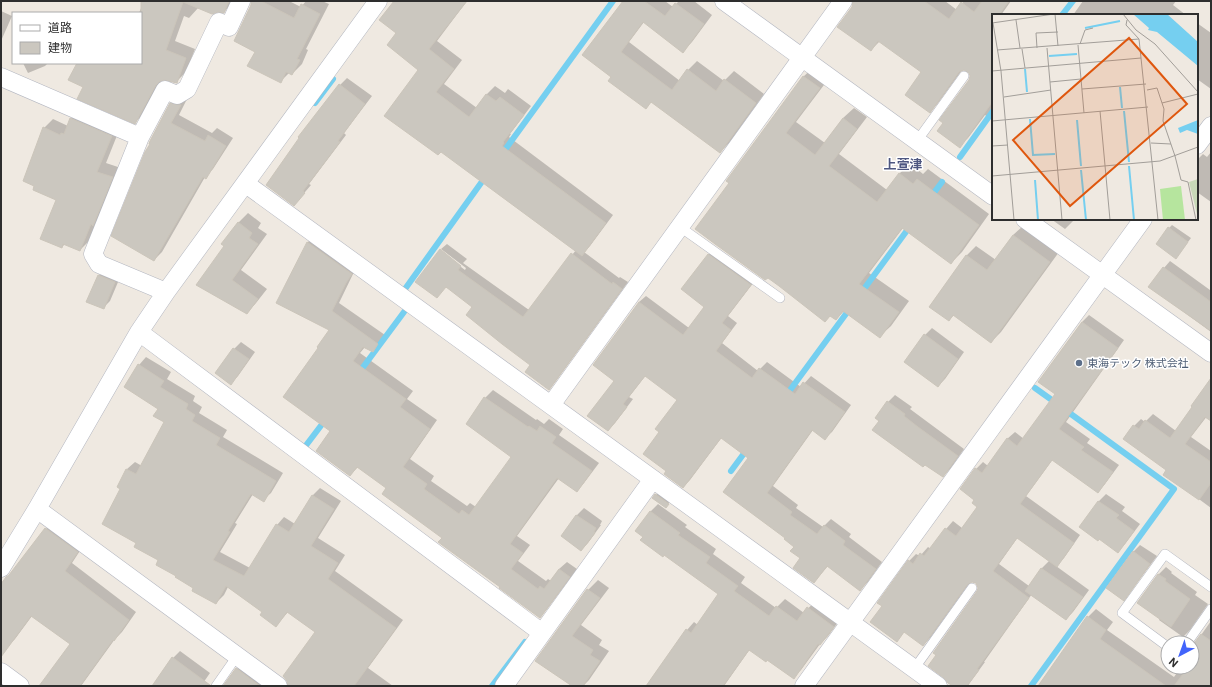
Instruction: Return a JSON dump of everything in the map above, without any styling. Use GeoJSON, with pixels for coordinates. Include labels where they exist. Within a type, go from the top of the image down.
{"type":"FeatureCollection","features":[{"type":"Feature","properties":{"kind":"street"},"geometry":{"type":"LineString","coordinates":[[166,292],[100,264],[93,254],[140,137],[165,90],[177,95],[187,89],[219,22],[229,27],[241,1]]}},
{"type":"Feature","properties":{"kind":"street"},"geometry":{"type":"LineString","coordinates":[[1,568],[37,509],[139,332],[166,292],[378,1]]}},
{"type":"Feature","properties":{"kind":"street"},"geometry":{"type":"LineString","coordinates":[[724,1],[992,195]]}},
{"type":"Feature","properties":{"kind":"street"},"geometry":{"type":"LineString","coordinates":[[551,405],[843,1]]}},
{"type":"Feature","properties":{"kind":"street"},"geometry":{"type":"LineString","coordinates":[[1,77],[140,137]]}},
{"type":"Feature","properties":{"kind":"street"},"geometry":{"type":"LineString","coordinates":[[246,184],[938,686]]}},
{"type":"Feature","properties":{"kind":"street"},"geometry":{"type":"LineString","coordinates":[[1026,220],[1211,353]]}},
{"type":"Feature","properties":{"kind":"street"},"geometry":{"type":"LineString","coordinates":[[804,686],[1142,220]]}},
{"type":"Feature","properties":{"kind":"street"},"geometry":{"type":"LineString","coordinates":[[139,332],[542,633]]}},
{"type":"Feature","properties":{"kind":"street"},"geometry":{"type":"LineString","coordinates":[[504,686],[653,479]]}},
{"type":"Feature","properties":{"kind":"street"},"geometry":{"type":"LineString","coordinates":[[37,509],[278,686]]}},
{"type":"Feature","properties":{"kind":"street"},"geometry":{"type":"LineString","coordinates":[[1,672],[20,686]]}},
{"type":"Feature","properties":{"kind":"lane"},"geometry":{"type":"LineString","coordinates":[[918,141],[964,76]]}},
{"type":"Feature","properties":{"kind":"lane"},"geometry":{"type":"LineString","coordinates":[[680,226],[780,298]]}},
{"type":"Feature","properties":{"kind":"lane"},"geometry":{"type":"LineString","coordinates":[[1160,641],[1122,613],[1165,554],[1211,587]]}},
{"type":"Feature","properties":{"kind":"lane"},"geometry":{"type":"LineString","coordinates":[[914,669],[972,588]]}},
{"type":"Feature","properties":{"kind":"lane"},"geometry":{"type":"LineString","coordinates":[[1195,635],[1208,621],[1211,609]]}},
{"type":"Feature","properties":{"kind":"lane"},"geometry":{"type":"LineString","coordinates":[[216,686],[237,656]]}},
{"type":"Feature","properties":{"kind":"building"},"geometry":{"type":"Polygon","coordinates":[[[141,1],[229,1],[224,13],[218,12],[212,14],[183,2],[166,50],[186,58],[177,83],[164,80],[159,82],[135,124],[77,99],[83,87],[68,80],[76,64],[142,64],[141,1]]]}},
{"type":"Feature","properties":{"kind":"building"},"geometry":{"type":"Polygon","coordinates":[[[251,1],[261,1],[294,18],[301,4],[320,14],[297,59],[300,60],[292,75],[286,72],[281,83],[247,66],[255,52],[234,41],[251,5],[251,1]]]}},
{"type":"Feature","properties":{"kind":"building"},"geometry":{"type":"Polygon","coordinates":[[[394,1],[467,1],[429,49],[454,69],[436,92],[469,117],[486,94],[496,101],[500,97],[524,115],[503,142],[504,143],[502,146],[606,223],[582,256],[441,152],[438,155],[384,116],[418,70],[387,45],[396,33],[379,20],[394,1]]]}},
{"type":"Feature","properties":{"kind":"building"},"geometry":{"type":"Polygon","coordinates":[[[623,1],[644,1],[665,16],[675,3],[704,24],[683,53],[643,22],[621,52],[672,90],[687,69],[716,91],[724,79],[756,103],[720,153],[651,102],[646,109],[608,81],[611,77],[582,55],[623,1]]]}},
{"type":"Feature","properties":{"kind":"building"},"geometry":{"type":"Polygon","coordinates":[[[853,1],[924,1],[949,19],[961,2],[974,12],[982,1],[1009,1],[1000,14],[992,14],[992,102],[960,148],[937,131],[943,123],[939,120],[969,80],[969,73],[964,70],[959,72],[930,113],[905,95],[921,72],[878,41],[871,51],[837,27],[852,7],[853,1]]]}},
{"type":"Feature","properties":{"kind":"building"},"geometry":{"type":"Polygon","coordinates":[[[803,76],[820,88],[786,133],[815,155],[843,118],[857,129],[829,166],[877,202],[899,173],[913,184],[917,179],[979,225],[951,264],[902,228],[859,284],[899,312],[880,338],[843,311],[836,320],[830,316],[825,322],[768,278],[765,280],[695,229],[729,183],[726,181],[803,76]]]}},
{"type":"Feature","properties":{"kind":"building"},"geometry":{"type":"Polygon","coordinates":[[[339,84],[365,104],[338,141],[340,142],[303,191],[305,193],[294,206],[266,185],[299,138],[298,137],[339,84]]]}},
{"type":"Feature","properties":{"kind":"building"},"geometry":{"type":"Polygon","coordinates":[[[170,103],[181,105],[171,123],[205,141],[208,135],[226,146],[206,179],[203,177],[154,261],[111,236],[145,152],[170,103]]]}},
{"type":"Feature","properties":{"kind":"building"},"geometry":{"type":"Polygon","coordinates":[[[70,118],[112,136],[97,172],[113,177],[93,226],[91,224],[80,251],[63,244],[62,248],[40,239],[56,200],[33,190],[34,186],[23,181],[43,127],[60,135],[61,133],[64,134],[70,118]]]}},
{"type":"Feature","properties":{"kind":"building"},"geometry":{"type":"Polygon","coordinates":[[[238,222],[252,233],[249,238],[258,244],[232,280],[258,299],[247,314],[196,285],[224,246],[221,244],[238,222]]]}},
{"type":"Feature","properties":{"kind":"building"},"geometry":{"type":"Polygon","coordinates":[[[1168,227],[1188,242],[1176,259],[1156,244],[1168,227]]]}},
{"type":"Feature","properties":{"kind":"building"},"geometry":{"type":"Polygon","coordinates":[[[1013,235],[1050,262],[991,343],[953,315],[949,321],[929,307],[966,255],[987,270],[1013,235]]]}},
{"type":"Feature","properties":{"kind":"building"},"geometry":{"type":"Polygon","coordinates":[[[307,242],[352,274],[332,311],[378,344],[373,352],[363,347],[353,361],[406,399],[400,407],[430,429],[403,467],[427,484],[424,489],[459,514],[462,510],[469,515],[511,457],[466,424],[484,397],[528,427],[529,426],[537,431],[540,426],[556,437],[552,443],[592,471],[577,492],[557,478],[510,544],[523,553],[511,569],[538,589],[540,586],[544,589],[559,569],[570,577],[540,618],[438,542],[442,538],[382,494],[386,488],[357,467],[350,476],[316,451],[330,431],[283,397],[329,330],[276,303],[307,242]]]}},
{"type":"Feature","properties":{"kind":"building"},"geometry":{"type":"Polygon","coordinates":[[[440,249],[461,266],[458,270],[523,317],[571,253],[612,284],[613,282],[622,289],[549,390],[525,372],[530,365],[466,315],[472,307],[446,287],[437,298],[415,282],[440,249]]]}},
{"type":"Feature","properties":{"kind":"building"},"geometry":{"type":"Polygon","coordinates":[[[708,254],[751,285],[722,323],[731,330],[716,351],[752,378],[759,368],[795,394],[803,382],[845,412],[825,440],[812,430],[767,493],[792,512],[790,515],[817,534],[824,525],[845,541],[843,545],[876,569],[860,591],[827,566],[814,583],[793,568],[800,558],[790,551],[794,547],[784,539],[785,538],[723,492],[748,458],[721,438],[683,488],[664,474],[666,471],[643,454],[659,432],[655,429],[677,400],[645,376],[623,404],[627,407],[608,431],[587,416],[614,381],[593,365],[639,302],[683,335],[704,307],[681,289],[708,254]]]}},
{"type":"Feature","properties":{"kind":"building"},"geometry":{"type":"Polygon","coordinates":[[[1163,267],[1211,302],[1211,331],[1148,287],[1163,267]]]}},
{"type":"Feature","properties":{"kind":"building"},"geometry":{"type":"Polygon","coordinates":[[[98,275],[115,282],[104,309],[86,302],[98,275]]]}},
{"type":"Feature","properties":{"kind":"building"},"geometry":{"type":"Polygon","coordinates":[[[1082,322],[1118,348],[1059,429],[1084,447],[1081,450],[1113,472],[1098,493],[1052,460],[1020,504],[1074,543],[1057,567],[1017,538],[993,571],[1029,598],[977,669],[979,670],[967,686],[953,686],[928,666],[936,655],[933,653],[977,591],[978,588],[976,583],[972,582],[967,585],[923,646],[904,632],[897,642],[870,622],[882,606],[877,603],[908,560],[913,564],[920,553],[924,556],[945,528],[956,536],[977,507],[972,503],[974,500],[960,489],[975,468],[982,473],[1007,438],[1017,446],[1055,394],[1038,382],[1082,322]]]}},
{"type":"Feature","properties":{"kind":"building"},"geometry":{"type":"Polygon","coordinates":[[[924,334],[958,359],[938,387],[904,362],[924,334]]]}},
{"type":"Feature","properties":{"kind":"building"},"geometry":{"type":"Polygon","coordinates":[[[233,348],[249,359],[231,385],[215,373],[233,348]]]}},
{"type":"Feature","properties":{"kind":"building"},"geometry":{"type":"Polygon","coordinates":[[[138,364],[164,381],[160,387],[188,404],[186,409],[195,415],[192,421],[220,438],[216,445],[276,481],[264,502],[251,494],[228,531],[230,532],[213,560],[244,576],[276,524],[289,532],[312,495],[334,509],[311,546],[338,563],[328,579],[396,628],[354,686],[288,686],[287,681],[283,676],[315,632],[287,612],[276,627],[260,615],[262,612],[226,586],[216,604],[192,591],[193,588],[175,577],[176,576],[156,565],[158,560],[134,547],[136,543],[102,524],[120,489],[117,487],[126,469],[136,474],[164,422],[153,416],[158,409],[124,387],[138,364]]]}},
{"type":"Feature","properties":{"kind":"building"},"geometry":{"type":"Polygon","coordinates":[[[1211,378],[1211,421],[1205,417],[1185,444],[1211,462],[1211,483],[1199,500],[1163,475],[1166,470],[1123,439],[1133,425],[1139,429],[1145,420],[1170,438],[1211,378]]]}},
{"type":"Feature","properties":{"kind":"building"},"geometry":{"type":"Polygon","coordinates":[[[887,401],[905,414],[904,416],[918,427],[958,456],[943,477],[925,465],[923,467],[872,430],[879,421],[875,418],[887,401]]]}},
{"type":"Feature","properties":{"kind":"building"},"geometry":{"type":"Polygon","coordinates":[[[655,494],[669,504],[666,508],[652,498],[655,494]]]}},
{"type":"Feature","properties":{"kind":"building"},"geometry":{"type":"Polygon","coordinates":[[[1098,501],[1119,515],[1116,518],[1134,531],[1118,553],[1079,527],[1098,501]]]}},
{"type":"Feature","properties":{"kind":"building"},"geometry":{"type":"Polygon","coordinates":[[[650,511],[680,533],[678,535],[710,557],[706,563],[738,586],[734,591],[769,616],[776,606],[797,621],[807,607],[834,627],[820,645],[818,644],[794,679],[767,660],[766,662],[749,650],[723,686],[646,686],[686,629],[691,633],[718,594],[664,555],[663,557],[640,540],[643,537],[635,531],[650,511]]]}},
{"type":"Feature","properties":{"kind":"building"},"geometry":{"type":"Polygon","coordinates":[[[576,515],[596,528],[595,533],[581,551],[561,536],[576,515]]]}},
{"type":"Feature","properties":{"kind":"building"},"geometry":{"type":"Polygon","coordinates":[[[45,528],[78,552],[65,571],[129,620],[80,686],[39,686],[70,644],[31,616],[1,657],[1,584],[45,528]]]}},
{"type":"Feature","properties":{"kind":"building"},"geometry":{"type":"Polygon","coordinates":[[[1133,551],[1150,564],[1124,601],[1106,588],[1133,551]]]}},
{"type":"Feature","properties":{"kind":"building"},"geometry":{"type":"Polygon","coordinates":[[[1041,568],[1083,597],[1066,620],[1025,591],[1041,568]]]}},
{"type":"Feature","properties":{"kind":"building"},"geometry":{"type":"Polygon","coordinates":[[[1158,574],[1166,579],[1165,581],[1190,599],[1171,627],[1137,603],[1158,574]]]}},
{"type":"Feature","properties":{"kind":"building"},"geometry":{"type":"Polygon","coordinates":[[[587,589],[600,598],[572,636],[593,650],[590,655],[600,661],[583,686],[572,686],[535,661],[587,589]]]}},
{"type":"Feature","properties":{"kind":"building"},"geometry":{"type":"Polygon","coordinates":[[[1087,616],[1106,630],[1100,639],[1166,686],[1038,686],[1087,616]]]}},
{"type":"Feature","properties":{"kind":"building"},"geometry":{"type":"Polygon","coordinates":[[[1201,634],[1211,641],[1211,686],[1174,686],[1182,675],[1200,675],[1201,634]]]}},
{"type":"Feature","properties":{"kind":"building"},"geometry":{"type":"Polygon","coordinates":[[[172,657],[210,685],[210,686],[152,686],[172,657]]]}},
{"type":"Feature","properties":{"kind":"building"},"geometry":{"type":"Polygon","coordinates":[[[236,668],[260,686],[223,686],[236,668]]]}},
{"type":"Feature","properties":{"kind":"waterway"},"geometry":{"type":"LineString","coordinates":[[502,154],[613,1]]}},
{"type":"Feature","properties":{"kind":"waterway"},"geometry":{"type":"LineString","coordinates":[[1063,14],[1073,1]]}},
{"type":"Feature","properties":{"kind":"waterway"},"geometry":{"type":"LineString","coordinates":[[315,103],[333,79]]}},
{"type":"Feature","properties":{"kind":"waterway"},"geometry":{"type":"LineString","coordinates":[[960,157],[992,112]]}},
{"type":"Feature","properties":{"kind":"waterway"},"geometry":{"type":"LineString","coordinates":[[405,289],[486,176]]}},
{"type":"Feature","properties":{"kind":"waterway"},"geometry":{"type":"LineString","coordinates":[[930,198],[942,182]]}},
{"type":"Feature","properties":{"kind":"waterway"},"geometry":{"type":"LineString","coordinates":[[861,293],[911,225]]}},
{"type":"Feature","properties":{"kind":"waterway"},"geometry":{"type":"LineString","coordinates":[[785,397],[851,307]]}},
{"type":"Feature","properties":{"kind":"waterway"},"geometry":{"type":"LineString","coordinates":[[358,374],[404,312]]}},
{"type":"Feature","properties":{"kind":"waterway"},"geometry":{"type":"LineString","coordinates":[[1035,388],[1056,403]]}},
{"type":"Feature","properties":{"kind":"waterway"},"geometry":{"type":"LineString","coordinates":[[1031,686],[1174,489],[1064,409]]}},
{"type":"Feature","properties":{"kind":"waterway"},"geometry":{"type":"LineString","coordinates":[[304,448],[326,419]]}},
{"type":"Feature","properties":{"kind":"waterway"},"geometry":{"type":"LineString","coordinates":[[731,471],[748,448]]}},
{"type":"Feature","properties":{"kind":"waterway"},"geometry":{"type":"LineString","coordinates":[[492,686],[525,642]]}},
{"type":"Feature","properties":{"kind":"place","name":"東海テック 株式会社"},"geometry":{"type":"Point","coordinates":[1079,363]}},
{"type":"Feature","properties":{"kind":"district","name":"上萱津"},"geometry":{"type":"Point","coordinates":[903,164]}}]}
